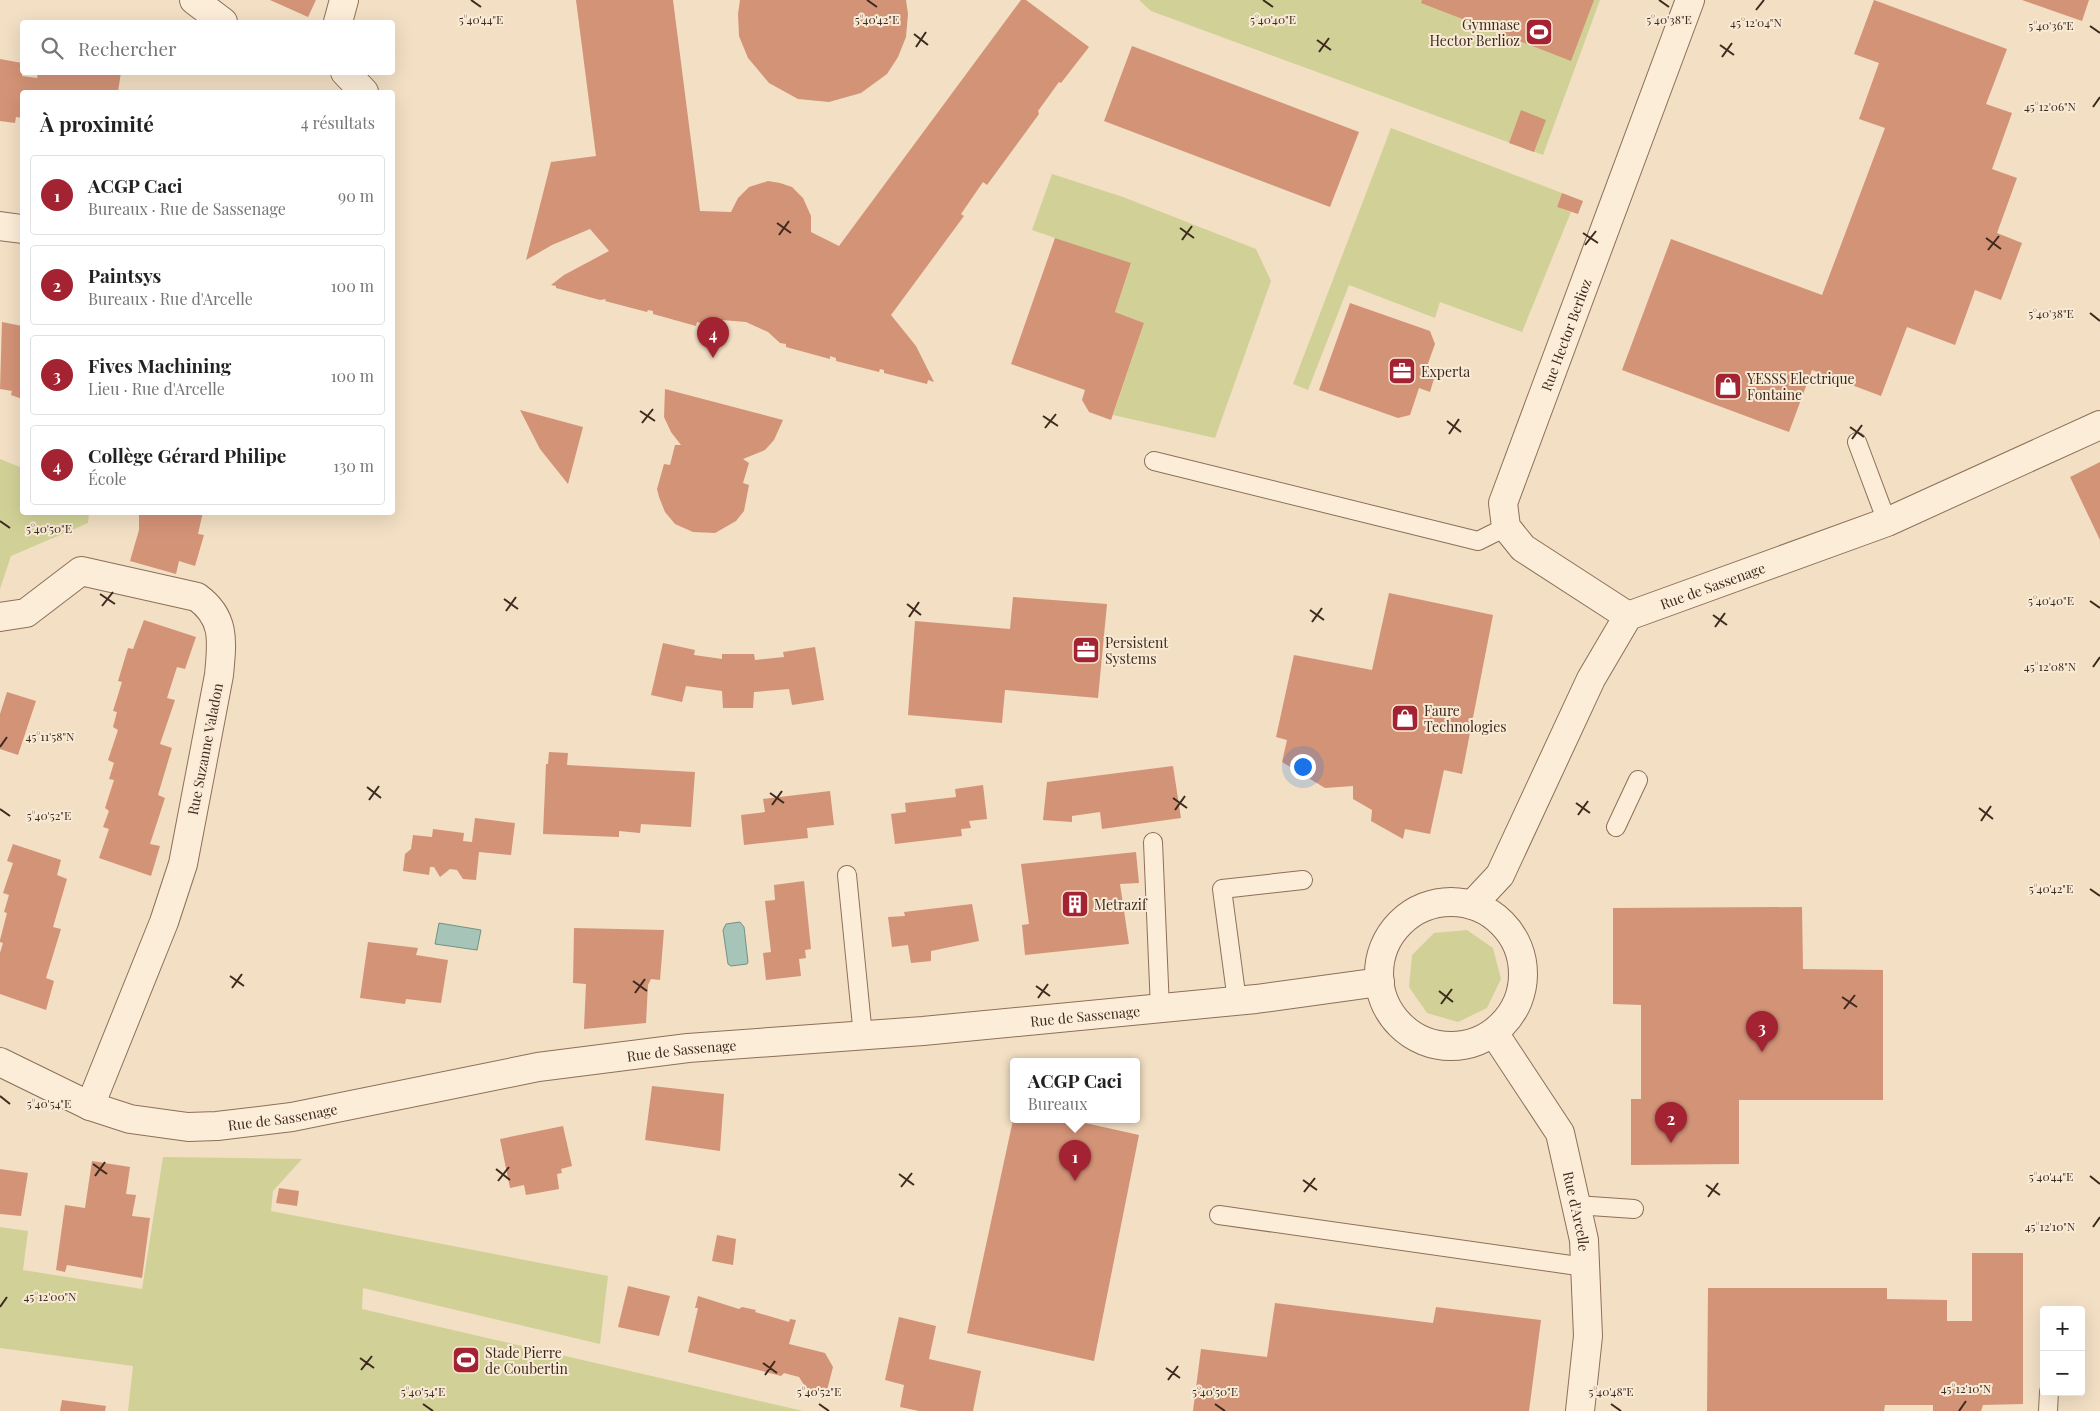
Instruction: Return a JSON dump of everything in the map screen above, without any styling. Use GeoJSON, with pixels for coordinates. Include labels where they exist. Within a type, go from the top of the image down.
{"type":"FeatureCollection","features":[{"type":"Feature","properties":{"kind":"street"},"geometry":{"type":"LineString","coordinates":[[194,0],[219,20]]}},
{"type":"Feature","properties":{"kind":"street"},"geometry":{"type":"LineString","coordinates":[[339,20],[344,0]]}},
{"type":"Feature","properties":{"kind":"street","name":"Rue Hector Berlioz"},"geometry":{"type":"LineString","coordinates":[[1506,527],[1503,503],[1513,473],[1690,0]]}},
{"type":"Feature","properties":{"kind":"street"},"geometry":{"type":"LineString","coordinates":[[348,75],[362,90]]}},
{"type":"Feature","properties":{"kind":"street"},"geometry":{"type":"LineString","coordinates":[[0,226],[20,229]]}},
{"type":"Feature","properties":{"kind":"street","name":"Rue de Sassenage"},"geometry":{"type":"LineString","coordinates":[[1628,616],[1887,522],[2100,425]]}},
{"type":"Feature","properties":{"kind":"street"},"geometry":{"type":"LineString","coordinates":[[1472,905],[1500,875],[1591,679],[1628,616],[1523,548],[1506,527]]}},
{"type":"Feature","properties":{"kind":"street","name":"Rue Suzanne Valadon"},"geometry":{"type":"LineString","coordinates":[[0,617],[26,614],[81,571],[196,597],[211,607],[219,626],[222,649],[219,675],[183,864],[164,922],[90,1106]]}},
{"type":"Feature","properties":{"kind":"street"},"geometry":{"type":"LineString","coordinates":[[1452,902],[1472,905],[1492,915],[1509,930],[1520,950],[1524,973],[1520,996],[1510,1016],[1494,1033],[1468,1044],[1454,1046],[1432,1044],[1413,1035],[1396,1021],[1385,1003],[1380,982],[1380,962],[1387,943],[1398,926],[1413,913],[1432,905],[1452,902]]}},
{"type":"Feature","properties":{"kind":"street","name":"Rue de Sassenage"},"geometry":{"type":"LineString","coordinates":[[0,1062],[90,1106],[130,1119],[188,1127],[217,1126],[292,1117],[538,1067],[688,1048],[863,1036],[1237,1001],[1380,982]]}},
{"type":"Feature","properties":{"kind":"street","name":"Rue d'Arcelle"},"geometry":{"type":"LineString","coordinates":[[1494,1033],[1560,1133],[1584,1240],[1588,1336],[1580,1411]]}},
{"type":"Feature","properties":{"kind":"lane"},"geometry":{"type":"LineString","coordinates":[[1856,442],[1887,522]]}},
{"type":"Feature","properties":{"kind":"lane"},"geometry":{"type":"LineString","coordinates":[[1154,461],[1478,541],[1506,527]]}},
{"type":"Feature","properties":{"kind":"lane"},"geometry":{"type":"LineString","coordinates":[[1616,827],[1638,780]]}},
{"type":"Feature","properties":{"kind":"lane"},"geometry":{"type":"LineString","coordinates":[[1153,842],[1160,1008]]}},
{"type":"Feature","properties":{"kind":"lane"},"geometry":{"type":"LineString","coordinates":[[847,875],[863,1036]]}},
{"type":"Feature","properties":{"kind":"lane"},"geometry":{"type":"LineString","coordinates":[[1237,1001],[1222,888],[1303,880]]}},
{"type":"Feature","properties":{"kind":"lane"},"geometry":{"type":"LineString","coordinates":[[1576,1206],[1634,1209]]}},
{"type":"Feature","properties":{"kind":"lane"},"geometry":{"type":"LineString","coordinates":[[1219,1215],[1585,1268]]}},
{"type":"Feature","properties":{"kind":"lane"},"geometry":{"type":"LineString","coordinates":[[2048,1411],[2049,1396]]}},
{"type":"Feature","properties":{"kind":"green space"},"geometry":{"type":"Polygon","coordinates":[[[1139,0],[1600,0],[1543,155],[1151,11],[1139,0]]]}},
{"type":"Feature","properties":{"kind":"green space"},"geometry":{"type":"Polygon","coordinates":[[[1391,128],[1562,193],[1557,207],[1571,212],[1522,332],[1440,302],[1435,318],[1349,285],[1308,390],[1293,384],[1391,128]]]}},
{"type":"Feature","properties":{"kind":"green space"},"geometry":{"type":"Polygon","coordinates":[[[1052,174],[1123,197],[1256,249],[1271,281],[1215,438],[1113,415],[1144,323],[1115,312],[1131,264],[1032,230],[1052,174]]]}},
{"type":"Feature","properties":{"kind":"green space"},"geometry":{"type":"Polygon","coordinates":[[[0,459],[20,467],[20,515],[89,515],[88,523],[11,556],[0,589],[0,459]]]}},
{"type":"Feature","properties":{"kind":"green space"},"geometry":{"type":"Polygon","coordinates":[[[1467,930],[1493,948],[1501,979],[1487,1008],[1458,1022],[1427,1013],[1409,987],[1412,955],[1434,933],[1467,930]]]}},
{"type":"Feature","properties":{"kind":"green space"},"geometry":{"type":"Polygon","coordinates":[[[163,1157],[302,1159],[273,1191],[271,1211],[608,1276],[600,1344],[363,1288],[362,1309],[803,1411],[128,1411],[133,1366],[0,1348],[0,1227],[28,1231],[23,1270],[142,1289],[163,1157]]]}},
{"type":"Feature","properties":{"kind":"shaded area"},"geometry":{"type":"Polygon","coordinates":[[[740,922],[744,927],[748,962],[747,964],[731,966],[728,964],[723,930],[726,924],[740,922]]]}},
{"type":"Feature","properties":{"kind":"shaded area"},"geometry":{"type":"Polygon","coordinates":[[[439,923],[481,930],[477,950],[435,944],[439,923]]]}},
{"type":"Feature","properties":{"kind":"building"},"geometry":{"type":"Polygon","coordinates":[[[270,0],[316,0],[308,17],[270,0]]]}},
{"type":"Feature","properties":{"kind":"building"},"geometry":{"type":"Polygon","coordinates":[[[576,0],[673,0],[700,211],[731,212],[738,198],[749,187],[768,181],[780,183],[792,187],[803,198],[811,216],[811,232],[839,246],[1021,0],[1026,0],[1089,47],[1061,83],[1059,82],[1038,111],[1039,114],[987,185],[983,182],[961,214],[964,216],[891,315],[916,346],[934,382],[928,380],[927,384],[884,373],[884,370],[880,369],[879,372],[836,361],[836,358],[830,356],[830,359],[786,347],[786,344],[780,343],[768,332],[746,322],[722,320],[704,324],[697,322],[696,326],[653,314],[653,311],[648,310],[647,312],[605,301],[606,299],[600,300],[556,288],[556,286],[551,285],[564,275],[609,251],[590,229],[552,245],[526,260],[551,162],[596,156],[576,0]]]}},
{"type":"Feature","properties":{"kind":"building"},"geometry":{"type":"Polygon","coordinates":[[[740,0],[906,0],[908,14],[906,37],[898,57],[887,74],[861,93],[829,102],[798,99],[769,83],[748,58],[739,36],[738,14],[740,0]]]}},
{"type":"Feature","properties":{"kind":"building","name":"Gymnase Hector Berlioz"},"geometry":{"type":"Polygon","coordinates":[[[1422,0],[1594,0],[1571,61],[1421,3],[1422,0]]]}},
{"type":"Feature","properties":{"kind":"building"},"geometry":{"type":"Polygon","coordinates":[[[1874,0],[2007,49],[1986,104],[2012,113],[1992,169],[2017,178],[1997,233],[2022,243],[2001,300],[1975,290],[1955,345],[1907,327],[1881,396],[1812,370],[1789,432],[1622,370],[1671,239],[1822,295],[1885,128],[1859,119],[1879,63],[1854,54],[1874,0]]]}},
{"type":"Feature","properties":{"kind":"building"},"geometry":{"type":"Polygon","coordinates":[[[2022,0],[2089,0],[2082,21],[2022,0]]]}},
{"type":"Feature","properties":{"kind":"building"},"geometry":{"type":"Polygon","coordinates":[[[1132,46],[1359,132],[1330,207],[1104,121],[1132,46]]]}},
{"type":"Feature","properties":{"kind":"building"},"geometry":{"type":"Polygon","coordinates":[[[0,59],[20,63],[20,75],[37,78],[38,75],[121,75],[118,90],[20,90],[20,118],[16,117],[15,123],[0,121],[0,59]]]}},
{"type":"Feature","properties":{"kind":"building"},"geometry":{"type":"Polygon","coordinates":[[[1521,110],[1546,120],[1534,152],[1509,143],[1521,110]]]}},
{"type":"Feature","properties":{"kind":"building"},"geometry":{"type":"Polygon","coordinates":[[[1562,193],[1583,201],[1578,214],[1557,207],[1562,193]]]}},
{"type":"Feature","properties":{"kind":"building"},"geometry":{"type":"Polygon","coordinates":[[[1055,238],[1131,263],[1115,312],[1144,323],[1111,420],[1089,412],[1082,400],[1085,390],[1011,364],[1055,238]]]}},
{"type":"Feature","properties":{"kind":"building"},"geometry":{"type":"Polygon","coordinates":[[[1350,303],[1430,331],[1435,344],[1426,369],[1436,372],[1430,392],[1419,388],[1410,415],[1398,418],[1319,390],[1350,303]]]}},
{"type":"Feature","properties":{"kind":"building"},"geometry":{"type":"Polygon","coordinates":[[[2,322],[20,326],[20,398],[11,395],[12,391],[0,389],[2,322]]]}},
{"type":"Feature","properties":{"kind":"building"},"geometry":{"type":"Polygon","coordinates":[[[665,389],[783,420],[774,440],[765,450],[743,459],[749,463],[743,483],[749,485],[744,511],[736,521],[715,533],[693,532],[675,524],[665,512],[659,497],[657,489],[664,464],[670,465],[675,445],[681,445],[671,432],[664,417],[665,389]]]}},
{"type":"Feature","properties":{"kind":"building"},"geometry":{"type":"Polygon","coordinates":[[[520,410],[583,427],[568,484],[540,449],[520,410]]]}},
{"type":"Feature","properties":{"kind":"building"},"geometry":{"type":"Polygon","coordinates":[[[2100,462],[2100,540],[2070,477],[2100,462]]]}},
{"type":"Feature","properties":{"kind":"building"},"geometry":{"type":"Polygon","coordinates":[[[139,515],[202,515],[198,534],[204,535],[195,566],[179,561],[176,574],[130,561],[139,530],[139,515]]]}},
{"type":"Feature","properties":{"kind":"building"},"geometry":{"type":"Polygon","coordinates":[[[1389,593],[1493,615],[1462,774],[1444,770],[1430,834],[1405,829],[1403,839],[1371,821],[1372,810],[1353,799],[1353,786],[1325,788],[1282,762],[1287,740],[1276,737],[1294,655],[1372,670],[1389,593]]]}},
{"type":"Feature","properties":{"kind":"building"},"geometry":{"type":"Polygon","coordinates":[[[1013,597],[1107,604],[1098,698],[1005,690],[1002,723],[908,715],[915,621],[1010,629],[1013,597]]]}},
{"type":"Feature","properties":{"kind":"building"},"geometry":{"type":"Polygon","coordinates":[[[144,620],[196,637],[185,669],[177,667],[167,698],[175,700],[160,744],[172,748],[158,795],[165,798],[150,844],[160,846],[151,876],[99,858],[109,829],[103,827],[109,811],[105,808],[114,780],[109,779],[114,763],[108,760],[118,730],[113,727],[117,712],[113,711],[122,682],[118,681],[128,648],[133,649],[144,620]]]}},
{"type":"Feature","properties":{"kind":"building"},"geometry":{"type":"Polygon","coordinates":[[[663,643],[695,650],[694,655],[722,659],[722,654],[754,654],[755,660],[784,657],[783,652],[815,647],[824,700],[792,705],[789,689],[754,692],[753,708],[723,708],[722,691],[686,686],[682,702],[651,695],[663,643]]]}},
{"type":"Feature","properties":{"kind":"building"},"geometry":{"type":"Polygon","coordinates":[[[7,692],[36,701],[18,755],[0,749],[0,714],[7,692]]]}},
{"type":"Feature","properties":{"kind":"building"},"geometry":{"type":"Polygon","coordinates":[[[549,752],[568,753],[567,765],[695,772],[691,827],[641,824],[640,833],[619,831],[619,837],[543,834],[546,764],[548,764],[549,752]]]}},
{"type":"Feature","properties":{"kind":"building"},"geometry":{"type":"Polygon","coordinates":[[[1173,766],[1181,818],[1102,829],[1100,812],[1072,816],[1072,822],[1043,820],[1047,782],[1173,766]]]}},
{"type":"Feature","properties":{"kind":"building"},"geometry":{"type":"Polygon","coordinates":[[[983,785],[987,819],[969,821],[971,828],[961,829],[962,836],[895,844],[891,814],[906,812],[905,803],[956,797],[955,789],[983,785]]]}},
{"type":"Feature","properties":{"kind":"building"},"geometry":{"type":"Polygon","coordinates":[[[830,791],[834,825],[807,828],[808,838],[744,845],[741,815],[765,812],[763,799],[830,791]]]}},
{"type":"Feature","properties":{"kind":"building"},"geometry":{"type":"Polygon","coordinates":[[[475,818],[515,823],[511,855],[479,852],[476,880],[463,879],[457,870],[450,869],[440,877],[434,867],[430,867],[429,875],[403,871],[405,854],[411,849],[413,835],[432,837],[433,829],[464,833],[463,841],[472,842],[475,818]]]}},
{"type":"Feature","properties":{"kind":"building"},"geometry":{"type":"Polygon","coordinates":[[[13,844],[61,860],[57,875],[67,879],[53,927],[61,929],[46,978],[54,981],[46,1010],[0,994],[0,953],[3,943],[0,940],[7,913],[4,912],[9,895],[3,893],[13,863],[7,861],[13,844]]]}},
{"type":"Feature","properties":{"kind":"building","name":"Metrazif"},"geometry":{"type":"Polygon","coordinates":[[[1136,852],[1139,883],[1120,884],[1129,944],[1025,955],[1022,925],[1029,924],[1021,864],[1136,852]]]}},
{"type":"Feature","properties":{"kind":"building"},"geometry":{"type":"Polygon","coordinates":[[[804,881],[811,949],[805,950],[806,958],[799,959],[801,976],[766,980],[763,953],[771,952],[765,901],[775,900],[774,885],[804,881]]]}},
{"type":"Feature","properties":{"kind":"building"},"geometry":{"type":"Polygon","coordinates":[[[972,904],[979,941],[931,951],[931,961],[911,963],[908,945],[892,947],[888,917],[905,916],[904,912],[972,904]]]}},
{"type":"Feature","properties":{"kind":"building"},"geometry":{"type":"Polygon","coordinates":[[[1802,907],[1803,969],[1883,970],[1883,1100],[1739,1100],[1739,1164],[1631,1165],[1631,1099],[1641,1099],[1641,1005],[1613,1004],[1613,908],[1802,907]]]}},
{"type":"Feature","properties":{"kind":"building"},"geometry":{"type":"Polygon","coordinates":[[[574,928],[664,930],[660,980],[651,979],[648,985],[646,1023],[584,1029],[586,984],[573,983],[574,928]]]}},
{"type":"Feature","properties":{"kind":"building"},"geometry":{"type":"Polygon","coordinates":[[[368,942],[418,948],[416,955],[448,960],[441,1003],[406,999],[405,1004],[360,998],[368,942]]]}},
{"type":"Feature","properties":{"kind":"building"},"geometry":{"type":"Polygon","coordinates":[[[652,1086],[724,1094],[720,1151],[645,1140],[652,1086]]]}},
{"type":"Feature","properties":{"kind":"building"},"geometry":{"type":"Polygon","coordinates":[[[1012,1123],[1085,1123],[1139,1135],[1094,1361],[967,1333],[1012,1123]]]}},
{"type":"Feature","properties":{"kind":"building"},"geometry":{"type":"Polygon","coordinates":[[[563,1126],[572,1166],[561,1169],[562,1173],[557,1174],[559,1189],[526,1195],[524,1185],[510,1188],[500,1139],[563,1126]]]}},
{"type":"Feature","properties":{"kind":"building"},"geometry":{"type":"Polygon","coordinates":[[[92,1161],[130,1167],[126,1194],[136,1195],[132,1216],[150,1218],[142,1278],[67,1265],[65,1272],[56,1270],[65,1205],[85,1208],[92,1161]]]}},
{"type":"Feature","properties":{"kind":"building"},"geometry":{"type":"Polygon","coordinates":[[[0,1169],[28,1173],[21,1216],[0,1214],[0,1169]]]}},
{"type":"Feature","properties":{"kind":"building"},"geometry":{"type":"Polygon","coordinates":[[[279,1188],[299,1191],[297,1206],[276,1203],[279,1188]]]}},
{"type":"Feature","properties":{"kind":"building"},"geometry":{"type":"Polygon","coordinates":[[[717,1235],[736,1239],[733,1265],[712,1261],[717,1235]]]}},
{"type":"Feature","properties":{"kind":"building"},"geometry":{"type":"Polygon","coordinates":[[[1972,1253],[2023,1253],[2023,1404],[1983,1405],[1981,1411],[1933,1411],[1933,1405],[1885,1405],[1884,1411],[1707,1411],[1708,1288],[1887,1288],[1887,1299],[1947,1300],[1947,1321],[1972,1321],[1972,1253]]]}},
{"type":"Feature","properties":{"kind":"building"},"geometry":{"type":"Polygon","coordinates":[[[628,1286],[670,1296],[659,1336],[618,1327],[628,1286]]]}},
{"type":"Feature","properties":{"kind":"building"},"geometry":{"type":"Polygon","coordinates":[[[698,1296],[739,1309],[742,1307],[756,1310],[755,1312],[789,1322],[790,1319],[796,1320],[789,1344],[825,1353],[833,1367],[826,1394],[806,1388],[799,1377],[784,1373],[781,1376],[688,1352],[698,1308],[695,1308],[698,1296]]]}},
{"type":"Feature","properties":{"kind":"building"},"geometry":{"type":"Polygon","coordinates":[[[1275,1303],[1433,1323],[1436,1307],[1541,1320],[1529,1411],[1193,1411],[1201,1349],[1267,1357],[1275,1303]]]}},
{"type":"Feature","properties":{"kind":"building"},"geometry":{"type":"Polygon","coordinates":[[[899,1317],[936,1326],[929,1359],[981,1371],[973,1411],[919,1411],[900,1407],[904,1385],[885,1380],[899,1317]]]}},
{"type":"Feature","properties":{"kind":"building"},"geometry":{"type":"Polygon","coordinates":[[[62,1400],[106,1406],[105,1411],[60,1411],[62,1400]]]}},
{"type":"Feature","properties":{"kind":"place","name":"Gymnase Hector Berlioz"},"geometry":{"type":"Point","coordinates":[1539,32]}},
{"type":"Feature","properties":{"kind":"place","name":"Collège Gérard Philipe"},"geometry":{"type":"Point","coordinates":[713,358]}},
{"type":"Feature","properties":{"kind":"place","name":"Experta"},"geometry":{"type":"Point","coordinates":[1402,371]}},
{"type":"Feature","properties":{"kind":"place","name":"YESSS Electrique Fontaine"},"geometry":{"type":"Point","coordinates":[1728,386]}},
{"type":"Feature","properties":{"kind":"place","name":"Persistent Systems"},"geometry":{"type":"Point","coordinates":[1086,650]}},
{"type":"Feature","properties":{"kind":"place","name":"Faure Technologies"},"geometry":{"type":"Point","coordinates":[1405,718]}},
{"type":"Feature","properties":{"kind":"place","name":"Metrazif"},"geometry":{"type":"Point","coordinates":[1075,904]}},
{"type":"Feature","properties":{"kind":"place","name":"Fives Machining"},"geometry":{"type":"Point","coordinates":[1762,1052]}},
{"type":"Feature","properties":{"kind":"place","name":"Paintsys"},"geometry":{"type":"Point","coordinates":[1671,1143]}},
{"type":"Feature","properties":{"kind":"place","name":"ACGP Caci"},"geometry":{"type":"Point","coordinates":[1075,1181]}},
{"type":"Feature","properties":{"kind":"place","name":"Stade Pierre de Coubertin"},"geometry":{"type":"Point","coordinates":[466,1360]}}]}
